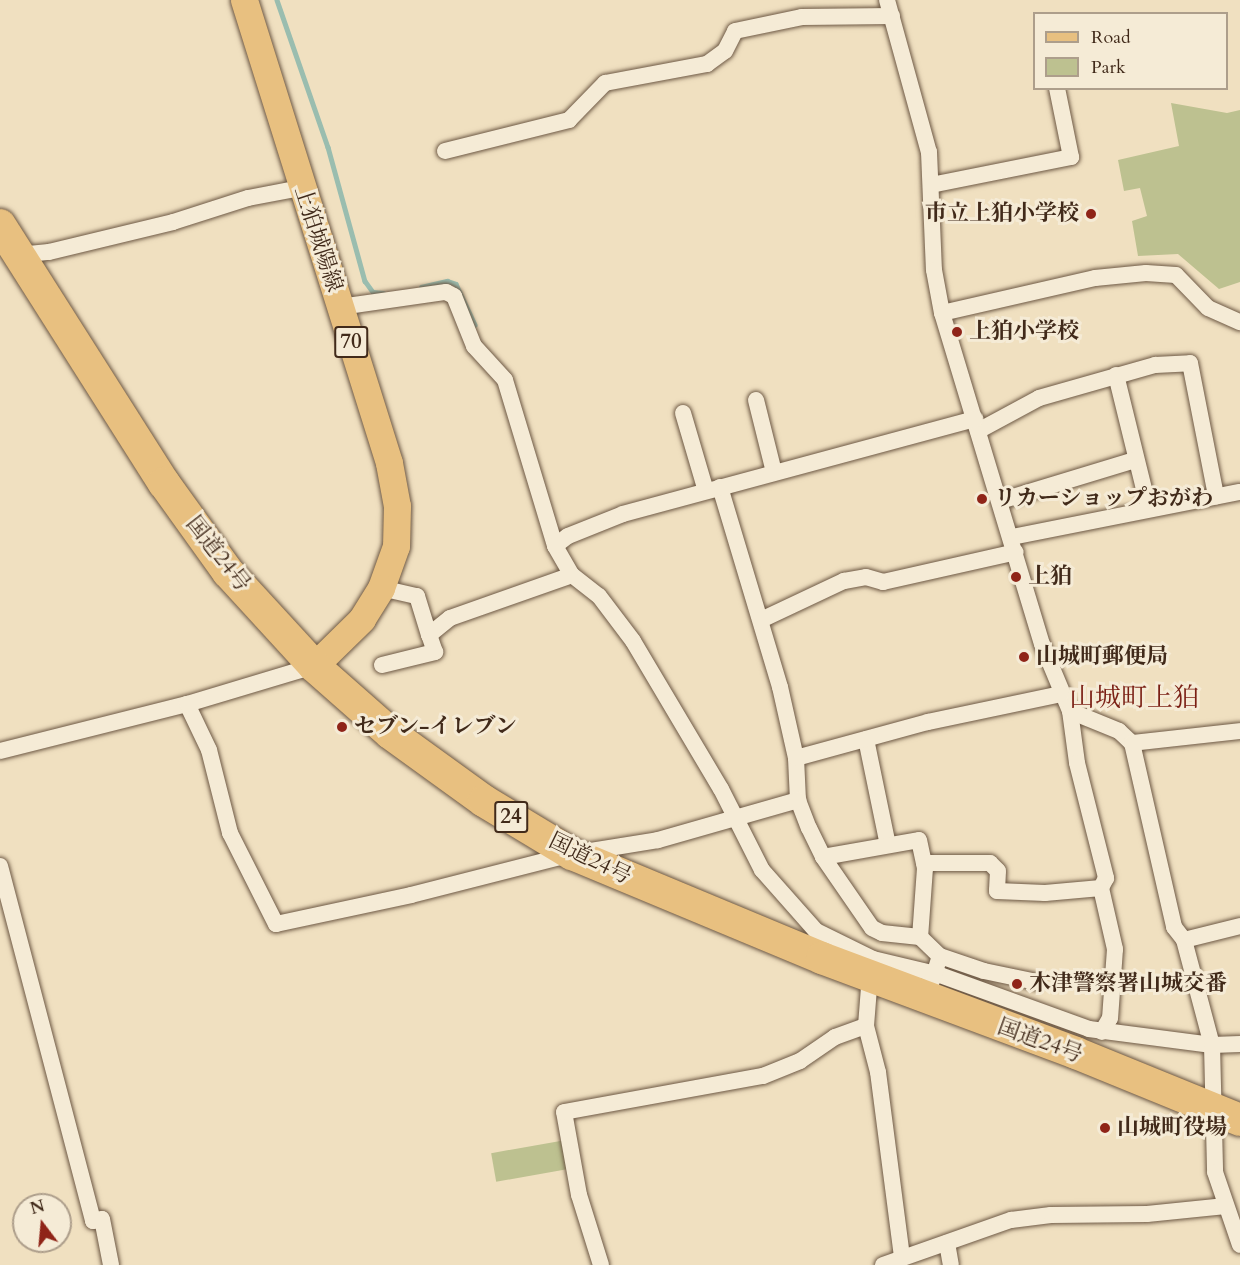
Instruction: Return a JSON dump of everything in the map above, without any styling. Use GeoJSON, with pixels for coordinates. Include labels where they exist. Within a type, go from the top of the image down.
{"type":"FeatureCollection","features":[{"type":"Feature","properties":{"kind":"highway","name":"国道24号"},"geometry":{"type":"LineString","coordinates":[[0,225],[164,483],[228,572],[314,666],[390,734],[484,801],[572,854],[870,975],[930,985],[1227,1115]]}},
{"type":"Feature","properties":{"kind":"main road","name":"上狛城陽線"},"geometry":{"type":"LineString","coordinates":[[244,0],[389,463],[397,506],[396,546],[381,588],[362,619],[314,666]]}},
{"type":"Feature","properties":{"kind":"street"},"geometry":{"type":"LineString","coordinates":[[445,151],[569,120],[605,83],[707,64],[725,51],[735,31],[743,28],[802,17],[890,8],[924,128],[931,184],[934,270],[942,313],[1061,694],[1070,711],[1077,763],[1106,878],[1101,888],[1115,949],[1110,1018],[1102,1032]]}},
{"type":"Feature","properties":{"kind":"street"},"geometry":{"type":"LineString","coordinates":[[931,184],[1071,157],[1057,90]]}},
{"type":"Feature","properties":{"kind":"street"},"geometry":{"type":"LineString","coordinates":[[19,255],[49,252],[173,222],[248,198],[301,188]]}},
{"type":"Feature","properties":{"kind":"street"},"geometry":{"type":"LineString","coordinates":[[942,313],[1095,278],[1146,273],[1176,275],[1208,308],[1240,322]]}},
{"type":"Feature","properties":{"kind":"street"},"geometry":{"type":"LineString","coordinates":[[340,307],[446,292],[454,296],[474,346],[505,380],[555,546],[572,574],[599,596],[633,641],[736,817],[762,870],[816,932],[930,985],[1102,1032],[1212,1045],[1240,1044]]}},
{"type":"Feature","properties":{"kind":"street"},"geometry":{"type":"LineString","coordinates":[[555,546],[567,536],[623,514],[774,472],[976,425],[1040,398],[1155,365],[1190,363],[1216,496]]}},
{"type":"Feature","properties":{"kind":"street"},"geometry":{"type":"LineString","coordinates":[[1116,375],[1135,460],[1149,509]]}},
{"type":"Feature","properties":{"kind":"street"},"geometry":{"type":"LineString","coordinates":[[756,400],[774,472]]}},
{"type":"Feature","properties":{"kind":"street"},"geometry":{"type":"LineString","coordinates":[[683,413],[761,620],[796,758],[798,801],[823,856],[872,928],[882,933],[920,937],[940,956],[984,971],[1036,982]]}},
{"type":"Feature","properties":{"kind":"street"},"geometry":{"type":"LineString","coordinates":[[1000,501],[1081,479],[1090,470],[1135,460]]}},
{"type":"Feature","properties":{"kind":"street"},"geometry":{"type":"LineString","coordinates":[[761,620],[844,581],[866,577],[883,582],[1149,509],[1240,492]]}},
{"type":"Feature","properties":{"kind":"street"},"geometry":{"type":"LineString","coordinates":[[429,635],[450,618],[572,574]]}},
{"type":"Feature","properties":{"kind":"street"},"geometry":{"type":"LineString","coordinates":[[381,588],[417,596],[435,652],[382,665]]}},
{"type":"Feature","properties":{"kind":"street"},"geometry":{"type":"LineString","coordinates":[[0,751],[187,704],[314,666]]}},
{"type":"Feature","properties":{"kind":"street"},"geometry":{"type":"LineString","coordinates":[[796,758],[928,722],[1061,694]]}},
{"type":"Feature","properties":{"kind":"street"},"geometry":{"type":"LineString","coordinates":[[187,704],[209,750],[230,833],[276,924],[411,895],[572,854],[658,840],[798,801]]}},
{"type":"Feature","properties":{"kind":"street"},"geometry":{"type":"LineString","coordinates":[[1070,711],[1119,731],[1132,743],[1174,927],[1184,940],[1212,1045],[1227,1115],[1215,1172],[1240,1245]]}},
{"type":"Feature","properties":{"kind":"street"},"geometry":{"type":"LineString","coordinates":[[1132,743],[1240,731]]}},
{"type":"Feature","properties":{"kind":"street"},"geometry":{"type":"LineString","coordinates":[[866,739],[888,845]]}},
{"type":"Feature","properties":{"kind":"street"},"geometry":{"type":"LineString","coordinates":[[823,856],[919,840],[924,863],[920,937]]}},
{"type":"Feature","properties":{"kind":"street"},"geometry":{"type":"LineString","coordinates":[[924,863],[990,863],[998,871],[997,891],[1045,893],[1101,888]]}},
{"type":"Feature","properties":{"kind":"street"},"geometry":{"type":"LineString","coordinates":[[0,866],[93,1221],[102,1219],[111,1265]]}},
{"type":"Feature","properties":{"kind":"street"},"geometry":{"type":"LineString","coordinates":[[1184,940],[1240,926]]}},
{"type":"Feature","properties":{"kind":"street"},"geometry":{"type":"LineString","coordinates":[[930,985],[940,956]]}},
{"type":"Feature","properties":{"kind":"street"},"geometry":{"type":"LineString","coordinates":[[870,975],[866,1026],[878,1072],[902,1257]]}},
{"type":"Feature","properties":{"kind":"street"},"geometry":{"type":"LineString","coordinates":[[601,1265],[579,1195],[564,1112],[763,1076],[800,1061],[835,1037],[866,1026]]}},
{"type":"Feature","properties":{"kind":"street"},"geometry":{"type":"LineString","coordinates":[[883,1265],[1021,1219],[1147,1215],[1226,1206]]}},
{"type":"Feature","properties":{"kind":"street"},"geometry":{"type":"LineString","coordinates":[[947,1243],[951,1265]]}},
{"type":"Feature","properties":{"kind":"green space"},"geometry":{"type":"Polygon","coordinates":[[[1171,103],[1227,113],[1240,110],[1240,282],[1219,289],[1178,254],[1138,256],[1132,221],[1147,216],[1140,188],[1124,191],[1118,160],[1179,146],[1171,103]]]}},
{"type":"Feature","properties":{"kind":"green space"},"geometry":{"type":"Polygon","coordinates":[[[566,1140],[571,1169],[496,1182],[491,1153],[566,1140]]]}},
{"type":"Feature","properties":{"kind":"waterway"},"geometry":{"type":"LineString","coordinates":[[277,0],[328,147],[365,281],[373,292],[383,293]]}},
{"type":"Feature","properties":{"kind":"waterway"},"geometry":{"type":"LineString","coordinates":[[421,287],[447,281],[456,284],[475,325]]}},
{"type":"Feature","properties":{"kind":"place","name":"市立上狛小学校"},"geometry":{"type":"Point","coordinates":[1091,214]}},
{"type":"Feature","properties":{"kind":"place","name":"上狛小学校"},"geometry":{"type":"Point","coordinates":[957,332]}},
{"type":"Feature","properties":{"kind":"place","name":"リカーショップおがわ"},"geometry":{"type":"Point","coordinates":[982,499]}},
{"type":"Feature","properties":{"kind":"place","name":"上狛"},"geometry":{"type":"Point","coordinates":[1016,577]}},
{"type":"Feature","properties":{"kind":"place","name":"山城町郵便局"},"geometry":{"type":"Point","coordinates":[1024,657]}},
{"type":"Feature","properties":{"kind":"place","name":"セブン-イレブン"},"geometry":{"type":"Point","coordinates":[342,727]}},
{"type":"Feature","properties":{"kind":"place","name":"木津警察署山城交番"},"geometry":{"type":"Point","coordinates":[1017,984]}},
{"type":"Feature","properties":{"kind":"place","name":"山城町役場"},"geometry":{"type":"Point","coordinates":[1105,1128]}},
{"type":"Feature","properties":{"kind":"district","name":"山城町上狛"},"geometry":{"type":"Point","coordinates":[1134,698]}}]}
